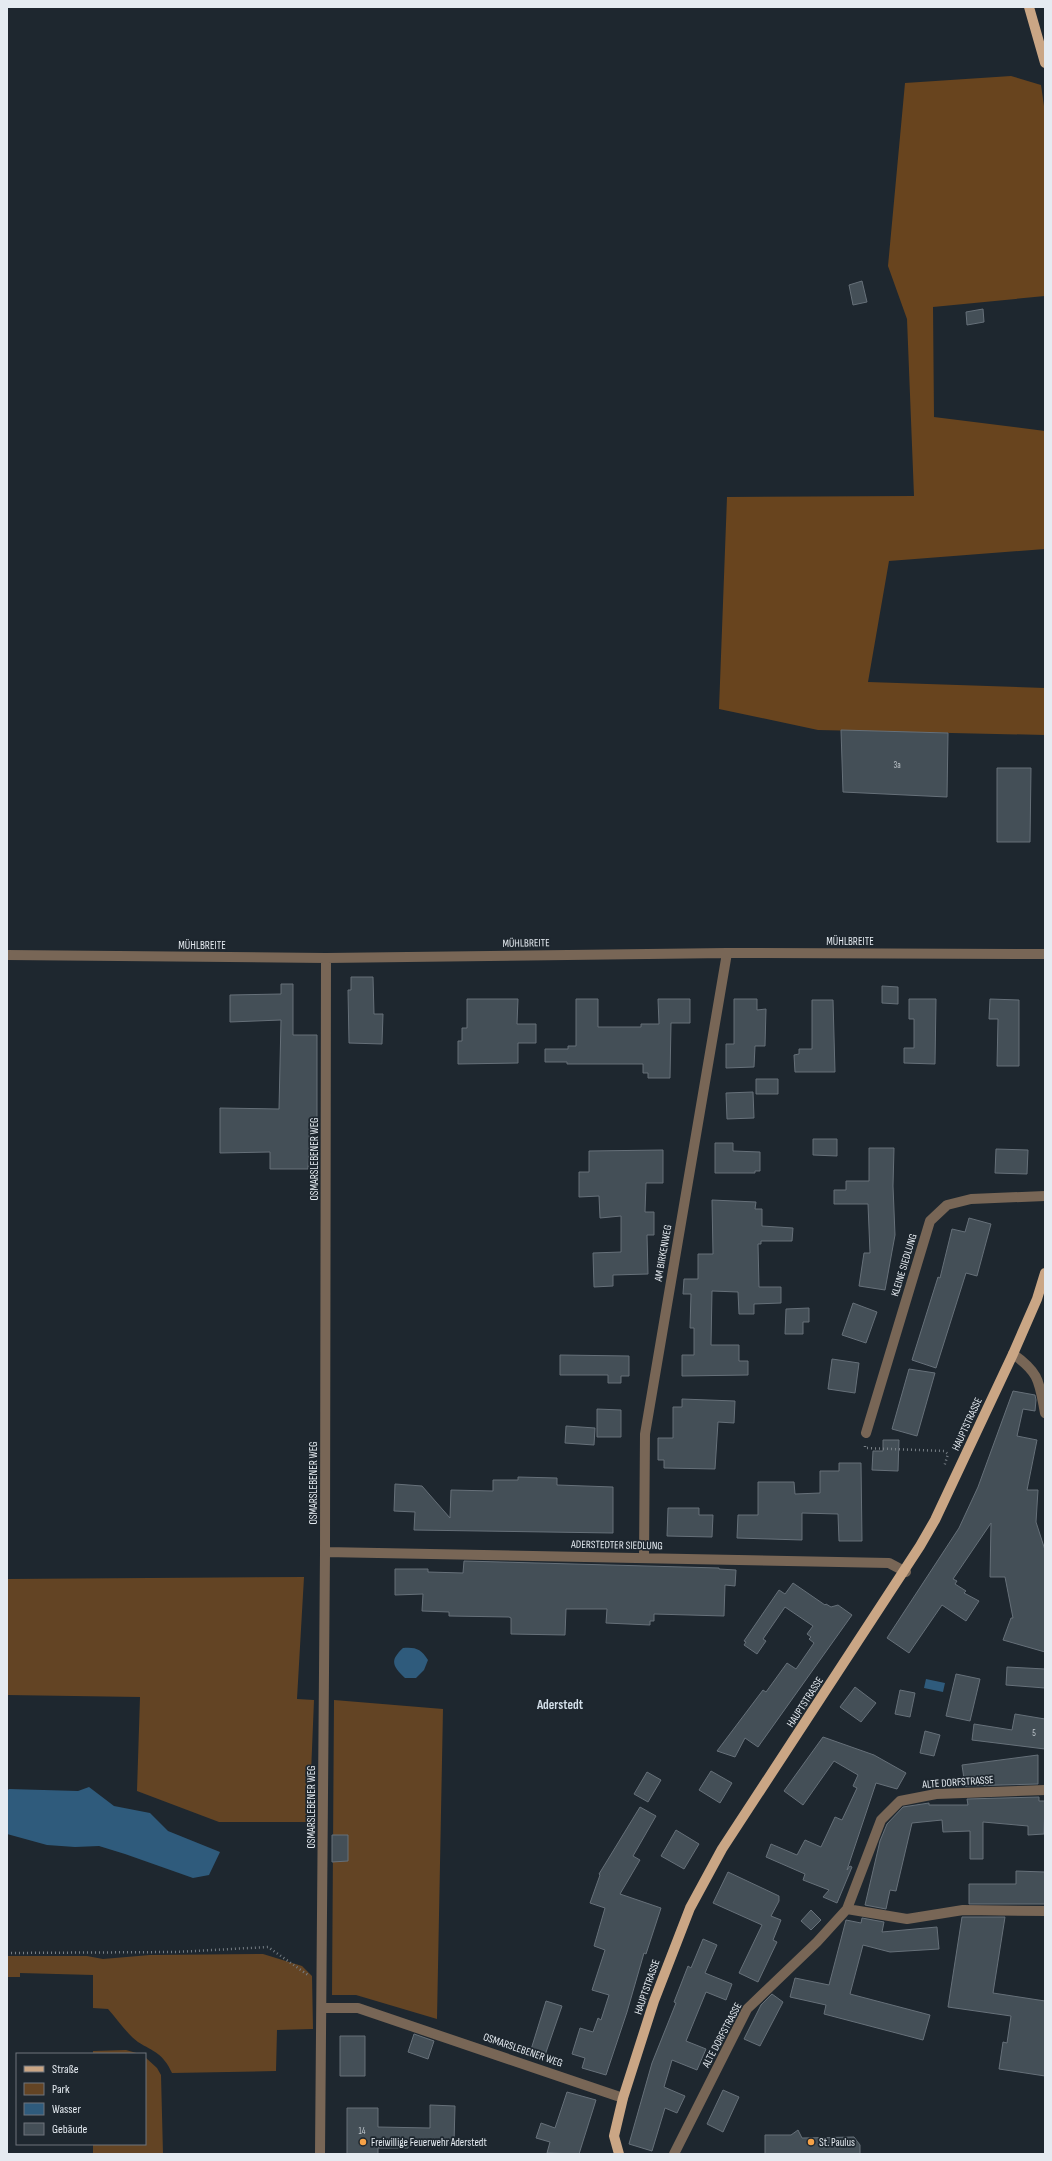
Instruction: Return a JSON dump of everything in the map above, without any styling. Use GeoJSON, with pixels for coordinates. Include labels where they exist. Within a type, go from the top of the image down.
{"type":"FeatureCollection","features":[{"type":"Feature","properties":{"kind":"main road"},"geometry":{"type":"LineString","coordinates":[[1029,7],[1045,63]]}},
{"type":"Feature","properties":{"kind":"main road","name":"HAUPTSTRASSE"},"geometry":{"type":"LineString","coordinates":[[619,2154],[614,2136],[623,2098],[668,1963],[690,1908],[722,1849],[906,1572],[935,1520],[1013,1354],[1041,1300],[1045,1273]]}},
{"type":"Feature","properties":{"kind":"street","name":"MÜHLBREITE"},"geometry":{"type":"LineString","coordinates":[[7,956],[326,958],[727,953],[1045,954]]}},
{"type":"Feature","properties":{"kind":"street","name":"AM BIRKENWEG"},"geometry":{"type":"LineString","coordinates":[[644,1558],[644,1434],[727,953]]}},
{"type":"Feature","properties":{"kind":"street","name":"OSMARSLEBENER WEG"},"geometry":{"type":"LineString","coordinates":[[320,2154],[325,1552],[326,958]]}},
{"type":"Feature","properties":{"kind":"street","name":"KLEINE SIEDLUNG"},"geometry":{"type":"LineString","coordinates":[[866,1433],[930,1221],[947,1205],[970,1198],[1045,1196]]}},
{"type":"Feature","properties":{"kind":"street"},"geometry":{"type":"LineString","coordinates":[[1013,1354],[1028,1364],[1038,1377],[1045,1413]]}},
{"type":"Feature","properties":{"kind":"street","name":"ADERSTEDTER SIEDLUNG"},"geometry":{"type":"LineString","coordinates":[[325,1552],[889,1563],[906,1572]]}},
{"type":"Feature","properties":{"kind":"street","name":"ALTE DORFSTRASSE"},"geometry":{"type":"LineString","coordinates":[[674,2154],[747,2009],[817,1942],[847,1909],[881,1820],[900,1800],[936,1794],[1045,1790]]}},
{"type":"Feature","properties":{"kind":"street"},"geometry":{"type":"LineString","coordinates":[[847,1909],[907,1919],[963,1910],[1045,1910]]}},
{"type":"Feature","properties":{"kind":"street","name":"OSMARSLEBENER WEG"},"geometry":{"type":"LineString","coordinates":[[322,2008],[358,2008],[623,2098]]}},
{"type":"Feature","properties":{"kind":"path"},"geometry":{"type":"LineString","coordinates":[[866,1433],[865,1448],[944,1451],[948,1454],[942,1474]]}},
{"type":"Feature","properties":{"kind":"path"},"geometry":{"type":"LineString","coordinates":[[7,1954],[176,1952],[268,1947],[322,1985]]}},
{"type":"Feature","properties":{"kind":"green space"},"geometry":{"type":"Polygon","coordinates":[[[304,1577],[297,1699],[314,1700],[309,1822],[219,1822],[137,1791],[140,1697],[7,1695],[7,1579],[304,1577]]]}},
{"type":"Feature","properties":{"kind":"green space"},"geometry":{"type":"Polygon","coordinates":[[[334,1700],[443,1709],[437,2019],[356,1995],[332,1995],[334,1700]]]}},
{"type":"Feature","properties":{"kind":"green space"},"geometry":{"type":"Polygon","coordinates":[[[263,1954],[302,1966],[312,1976],[313,2029],[277,2030],[276,2071],[172,2073],[162,2057],[134,2039],[108,2009],[93,2008],[93,1975],[20,1973],[20,1977],[7,1977],[7,1956],[87,1956],[103,1959],[150,1955],[263,1954]]]}},
{"type":"Feature","properties":{"kind":"green space"},"geometry":{"type":"Polygon","coordinates":[[[126,2050],[136,2053],[93,2053],[93,2051],[126,2050]]]}},
{"type":"Feature","properties":{"kind":"green space"},"geometry":{"type":"Polygon","coordinates":[[[146,2058],[157,2068],[161,2075],[163,2154],[93,2154],[93,2145],[146,2145],[146,2058]]]}},
{"type":"Feature","properties":{"kind":"shaded area"},"geometry":{"type":"Polygon","coordinates":[[[1011,76],[1041,85],[1045,113],[1045,296],[933,307],[934,417],[1045,431],[1045,549],[889,561],[868,682],[1045,688],[1045,735],[818,730],[719,709],[727,497],[914,496],[907,319],[888,266],[905,83],[1011,76]]]}},
{"type":"Feature","properties":{"kind":"water"},"geometry":{"type":"Polygon","coordinates":[[[403,1648],[418,1650],[423,1653],[428,1660],[424,1670],[416,1678],[405,1678],[395,1667],[394,1660],[403,1648]]]}},
{"type":"Feature","properties":{"kind":"water"},"geometry":{"type":"Polygon","coordinates":[[[926,1679],[945,1683],[943,1692],[924,1688],[926,1679]]]}},
{"type":"Feature","properties":{"kind":"water"},"geometry":{"type":"Polygon","coordinates":[[[89,1787],[114,1806],[150,1813],[168,1831],[220,1852],[209,1875],[193,1878],[99,1846],[75,1847],[47,1845],[7,1834],[7,1791],[9,1789],[78,1791],[89,1787]]]}},
{"type":"Feature","properties":{"kind":"building"},"geometry":{"type":"Polygon","coordinates":[[[862,281],[867,302],[853,305],[849,285],[862,281]]]}},
{"type":"Feature","properties":{"kind":"building"},"geometry":{"type":"Polygon","coordinates":[[[983,309],[984,322],[967,325],[966,312],[983,309]]]}},
{"type":"Feature","properties":{"kind":"building"},"geometry":{"type":"Polygon","coordinates":[[[841,730],[948,733],[947,797],[843,792],[841,730]]]}},
{"type":"Feature","properties":{"kind":"building"},"geometry":{"type":"Polygon","coordinates":[[[997,768],[1031,768],[1030,842],[997,842],[997,768]]]}},
{"type":"Feature","properties":{"kind":"building"},"geometry":{"type":"Polygon","coordinates":[[[351,977],[373,977],[374,1014],[383,1014],[382,1044],[349,1043],[348,990],[351,990],[351,977]]]}},
{"type":"Feature","properties":{"kind":"building"},"geometry":{"type":"Polygon","coordinates":[[[281,984],[293,984],[293,1035],[317,1035],[317,1125],[310,1125],[308,1169],[270,1169],[270,1152],[220,1153],[220,1108],[279,1109],[281,1020],[230,1022],[230,995],[281,994],[281,984]]]}},
{"type":"Feature","properties":{"kind":"building"},"geometry":{"type":"Polygon","coordinates":[[[882,986],[898,987],[898,1004],[882,1003],[882,986]]]}},
{"type":"Feature","properties":{"kind":"building"},"geometry":{"type":"Polygon","coordinates":[[[467,999],[518,999],[517,1024],[536,1024],[536,1043],[518,1043],[518,1063],[458,1064],[458,1041],[462,1041],[462,1028],[467,1028],[467,999]]]}},
{"type":"Feature","properties":{"kind":"building"},"geometry":{"type":"Polygon","coordinates":[[[576,999],[598,999],[598,1027],[641,1027],[641,1024],[659,1024],[658,999],[690,999],[690,1023],[671,1023],[670,1078],[648,1078],[648,1073],[643,1073],[643,1064],[567,1064],[567,1062],[545,1062],[545,1049],[568,1049],[568,1046],[576,1046],[576,999]]]}},
{"type":"Feature","properties":{"kind":"building"},"geometry":{"type":"Polygon","coordinates":[[[734,999],[757,999],[757,1010],[766,1009],[765,1046],[755,1046],[754,1067],[726,1068],[726,1044],[734,1044],[734,999]]]}},
{"type":"Feature","properties":{"kind":"building"},"geometry":{"type":"Polygon","coordinates":[[[909,999],[936,999],[935,1064],[904,1063],[904,1048],[914,1048],[914,1019],[909,1019],[909,999]]]}},
{"type":"Feature","properties":{"kind":"building"},"geometry":{"type":"Polygon","coordinates":[[[990,999],[1019,1000],[1019,1066],[997,1066],[998,1019],[989,1019],[990,999]]]}},
{"type":"Feature","properties":{"kind":"building"},"geometry":{"type":"Polygon","coordinates":[[[812,1000],[833,1000],[835,1072],[795,1072],[794,1055],[799,1054],[799,1049],[812,1049],[812,1000]]]}},
{"type":"Feature","properties":{"kind":"building"},"geometry":{"type":"Polygon","coordinates":[[[756,1079],[778,1079],[778,1094],[756,1094],[756,1079]]]}},
{"type":"Feature","properties":{"kind":"building"},"geometry":{"type":"Polygon","coordinates":[[[753,1092],[754,1118],[727,1119],[726,1093],[753,1092]]]}},
{"type":"Feature","properties":{"kind":"building"},"geometry":{"type":"Polygon","coordinates":[[[813,1139],[837,1139],[837,1156],[813,1155],[813,1139]]]}},
{"type":"Feature","properties":{"kind":"building"},"geometry":{"type":"Polygon","coordinates":[[[715,1143],[733,1143],[733,1151],[760,1152],[760,1171],[755,1171],[755,1173],[715,1173],[715,1143]]]}},
{"type":"Feature","properties":{"kind":"building"},"geometry":{"type":"Polygon","coordinates":[[[869,1148],[894,1148],[893,1186],[895,1235],[885,1290],[859,1286],[864,1253],[870,1253],[868,1204],[834,1204],[834,1190],[846,1190],[846,1181],[869,1181],[869,1148]]]}},
{"type":"Feature","properties":{"kind":"building"},"geometry":{"type":"Polygon","coordinates":[[[996,1149],[1028,1150],[1027,1174],[995,1173],[996,1149]]]}},
{"type":"Feature","properties":{"kind":"building"},"geometry":{"type":"Polygon","coordinates":[[[663,1150],[663,1183],[646,1183],[645,1212],[654,1212],[654,1235],[647,1235],[648,1274],[613,1275],[613,1286],[594,1287],[593,1253],[621,1252],[621,1216],[600,1218],[599,1196],[579,1197],[579,1172],[589,1172],[589,1151],[663,1150]]]}},
{"type":"Feature","properties":{"kind":"building"},"geometry":{"type":"Polygon","coordinates":[[[712,1200],[756,1202],[755,1209],[762,1209],[762,1226],[793,1228],[792,1241],[761,1241],[761,1244],[758,1244],[759,1287],[781,1287],[781,1303],[754,1304],[754,1314],[739,1314],[738,1292],[712,1291],[711,1345],[739,1345],[739,1361],[748,1361],[748,1375],[682,1376],[682,1355],[694,1355],[694,1328],[690,1328],[691,1294],[683,1294],[684,1279],[698,1279],[698,1254],[713,1254],[712,1200]]]}},
{"type":"Feature","properties":{"kind":"building"},"geometry":{"type":"Polygon","coordinates":[[[969,1218],[991,1224],[977,1276],[966,1273],[936,1368],[912,1360],[938,1277],[940,1278],[952,1229],[965,1232],[969,1218]]]}},
{"type":"Feature","properties":{"kind":"building"},"geometry":{"type":"Polygon","coordinates":[[[853,1303],[877,1312],[866,1343],[842,1335],[853,1303]]]}},
{"type":"Feature","properties":{"kind":"building"},"geometry":{"type":"Polygon","coordinates":[[[809,1308],[809,1322],[803,1322],[803,1334],[785,1334],[786,1309],[809,1308]]]}},
{"type":"Feature","properties":{"kind":"building"},"geometry":{"type":"Polygon","coordinates":[[[560,1355],[629,1356],[629,1376],[621,1376],[621,1383],[608,1383],[608,1375],[560,1375],[560,1355]]]}},
{"type":"Feature","properties":{"kind":"building"},"geometry":{"type":"Polygon","coordinates":[[[832,1359],[859,1363],[855,1393],[828,1389],[832,1359]]]}},
{"type":"Feature","properties":{"kind":"building"},"geometry":{"type":"Polygon","coordinates":[[[909,1369],[935,1373],[917,1436],[892,1429],[909,1369]]]}},
{"type":"Feature","properties":{"kind":"building"},"geometry":{"type":"Polygon","coordinates":[[[1013,1391],[1035,1395],[1036,1400],[1035,1411],[1023,1409],[1017,1436],[1037,1440],[1027,1490],[1038,1490],[1036,1522],[1045,1550],[1045,1652],[1003,1640],[1011,1618],[1013,1618],[1005,1577],[990,1577],[991,1523],[953,1579],[957,1581],[955,1584],[966,1591],[964,1593],[979,1601],[966,1621],[942,1605],[909,1653],[887,1638],[959,1528],[978,1487],[1013,1391]]]}},
{"type":"Feature","properties":{"kind":"building"},"geometry":{"type":"Polygon","coordinates":[[[682,1399],[735,1401],[734,1423],[718,1422],[715,1469],[664,1468],[664,1460],[658,1460],[658,1438],[673,1438],[673,1407],[682,1407],[682,1399]]]}},
{"type":"Feature","properties":{"kind":"building"},"geometry":{"type":"Polygon","coordinates":[[[597,1409],[621,1410],[621,1437],[597,1437],[597,1409]]]}},
{"type":"Feature","properties":{"kind":"building"},"geometry":{"type":"Polygon","coordinates":[[[566,1426],[595,1428],[594,1445],[565,1443],[566,1426]]]}},
{"type":"Feature","properties":{"kind":"building"},"geometry":{"type":"Polygon","coordinates":[[[883,1440],[899,1440],[898,1471],[872,1470],[873,1451],[883,1451],[883,1440]]]}},
{"type":"Feature","properties":{"kind":"building"},"geometry":{"type":"Polygon","coordinates":[[[839,1463],[861,1463],[862,1541],[839,1541],[838,1514],[802,1513],[802,1540],[737,1538],[738,1515],[758,1515],[758,1482],[794,1482],[795,1494],[820,1493],[820,1471],[839,1471],[839,1463]]]}},
{"type":"Feature","properties":{"kind":"building"},"geometry":{"type":"Polygon","coordinates":[[[518,1477],[557,1478],[557,1485],[613,1487],[613,1533],[414,1530],[415,1512],[394,1511],[395,1484],[422,1486],[450,1518],[451,1490],[493,1491],[493,1480],[518,1480],[518,1477]]]}},
{"type":"Feature","properties":{"kind":"building"},"geometry":{"type":"Polygon","coordinates":[[[668,1508],[699,1508],[699,1515],[713,1515],[712,1537],[667,1536],[668,1508]]]}},
{"type":"Feature","properties":{"kind":"building"},"geometry":{"type":"Polygon","coordinates":[[[464,1561],[719,1568],[736,1570],[735,1586],[725,1585],[724,1616],[654,1614],[654,1621],[650,1621],[650,1625],[606,1623],[607,1609],[566,1609],[565,1635],[511,1634],[511,1618],[509,1617],[449,1616],[449,1612],[422,1611],[423,1594],[395,1595],[395,1569],[428,1569],[428,1572],[463,1573],[464,1561]]]}},
{"type":"Feature","properties":{"kind":"building"},"geometry":{"type":"Polygon","coordinates":[[[793,1583],[825,1605],[826,1604],[831,1607],[838,1605],[852,1615],[758,1747],[745,1738],[735,1757],[717,1751],[763,1690],[766,1692],[787,1663],[796,1669],[814,1643],[809,1639],[811,1637],[807,1634],[813,1626],[785,1607],[763,1639],[766,1641],[757,1654],[744,1645],[746,1642],[744,1641],[779,1590],[785,1594],[793,1583]]]}},
{"type":"Feature","properties":{"kind":"building"},"geometry":{"type":"Polygon","coordinates":[[[1007,1667],[1045,1669],[1045,1688],[1006,1685],[1007,1667]]]}},
{"type":"Feature","properties":{"kind":"building"},"geometry":{"type":"Polygon","coordinates":[[[956,1674],[980,1679],[970,1721],[946,1716],[956,1674]]]}},
{"type":"Feature","properties":{"kind":"building"},"geometry":{"type":"Polygon","coordinates":[[[855,1687],[876,1703],[861,1722],[840,1707],[855,1687]]]}},
{"type":"Feature","properties":{"kind":"building"},"geometry":{"type":"Polygon","coordinates":[[[900,1690],[915,1693],[910,1717],[895,1714],[900,1690]]]}},
{"type":"Feature","properties":{"kind":"building"},"geometry":{"type":"Polygon","coordinates":[[[1015,1714],[1045,1719],[1045,1749],[972,1740],[974,1724],[1012,1730],[1015,1714]]]}},
{"type":"Feature","properties":{"kind":"building"},"geometry":{"type":"Polygon","coordinates":[[[925,1731],[940,1735],[934,1756],[920,1753],[925,1731]]]}},
{"type":"Feature","properties":{"kind":"building"},"geometry":{"type":"Polygon","coordinates":[[[823,1737],[874,1755],[906,1773],[897,1789],[876,1783],[847,1870],[850,1866],[852,1867],[837,1903],[823,1897],[829,1890],[803,1880],[805,1874],[766,1857],[771,1844],[797,1855],[805,1840],[821,1847],[835,1817],[842,1820],[857,1788],[853,1786],[858,1775],[834,1761],[803,1805],[784,1791],[823,1737]]]}},
{"type":"Feature","properties":{"kind":"building"},"geometry":{"type":"Polygon","coordinates":[[[1038,1755],[1038,1784],[965,1786],[962,1765],[1038,1755]]]}},
{"type":"Feature","properties":{"kind":"building"},"geometry":{"type":"Polygon","coordinates":[[[711,1771],[732,1783],[720,1803],[699,1790],[711,1771]]]}},
{"type":"Feature","properties":{"kind":"building"},"geometry":{"type":"Polygon","coordinates":[[[647,1772],[661,1780],[648,1802],[634,1794],[647,1772]]]}},
{"type":"Feature","properties":{"kind":"building"},"geometry":{"type":"Polygon","coordinates":[[[1039,1797],[1039,1801],[1045,1801],[1044,1834],[1028,1835],[1028,1826],[983,1822],[983,1859],[970,1859],[970,1831],[943,1832],[942,1820],[912,1823],[896,1891],[890,1890],[886,1909],[865,1905],[880,1841],[887,1824],[903,1807],[929,1803],[929,1805],[968,1805],[967,1799],[1039,1797]]]}},
{"type":"Feature","properties":{"kind":"building"},"geometry":{"type":"Polygon","coordinates":[[[640,1807],[656,1816],[633,1856],[640,1860],[620,1894],[661,1908],[646,1954],[644,1953],[627,2012],[606,2075],[582,2068],[585,2058],[572,2054],[580,2028],[593,2032],[598,2018],[601,2020],[609,1995],[592,1990],[605,1950],[594,1946],[605,1908],[590,1903],[600,1875],[599,1874],[640,1807]]]}},
{"type":"Feature","properties":{"kind":"building"},"geometry":{"type":"Polygon","coordinates":[[[676,1830],[699,1844],[684,1869],[661,1856],[676,1830]]]}},
{"type":"Feature","properties":{"kind":"building"},"geometry":{"type":"Polygon","coordinates":[[[332,1835],[348,1835],[348,1861],[332,1862],[332,1835]]]}},
{"type":"Feature","properties":{"kind":"building"},"geometry":{"type":"Polygon","coordinates":[[[1016,1871],[1045,1872],[1045,1904],[969,1904],[969,1884],[1016,1884],[1016,1871]]]}},
{"type":"Feature","properties":{"kind":"building"},"geometry":{"type":"Polygon","coordinates":[[[728,1872],[779,1896],[779,1901],[771,1916],[781,1920],[773,1940],[777,1942],[758,1982],[739,1973],[762,1925],[713,1903],[728,1872]]]}},
{"type":"Feature","properties":{"kind":"building"},"geometry":{"type":"Polygon","coordinates":[[[811,1910],[821,1920],[811,1930],[801,1921],[811,1910]]]}},
{"type":"Feature","properties":{"kind":"building"},"geometry":{"type":"Polygon","coordinates":[[[962,1917],[1005,1917],[993,1993],[1045,2001],[1045,2076],[999,2069],[1003,2042],[1007,2043],[1011,2016],[948,2007],[962,1917]]]}},
{"type":"Feature","properties":{"kind":"building"},"geometry":{"type":"Polygon","coordinates":[[[862,1918],[884,1922],[882,1932],[937,1927],[939,1949],[890,1952],[863,1945],[850,1994],[930,2015],[923,2040],[824,2014],[826,2005],[790,1997],[795,1978],[829,1985],[846,1920],[861,1923],[862,1918]]]}},
{"type":"Feature","properties":{"kind":"building"},"geometry":{"type":"Polygon","coordinates":[[[703,1939],[717,1945],[705,1973],[732,1984],[726,2000],[706,1992],[686,2041],[706,2049],[697,2070],[672,2060],[664,2087],[685,2096],[677,2113],[665,2108],[652,2151],[629,2144],[652,2063],[676,2003],[674,2002],[688,1966],[691,1968],[703,1939]]]}},
{"type":"Feature","properties":{"kind":"building"},"geometry":{"type":"Polygon","coordinates":[[[772,1994],[783,2002],[760,2046],[744,2039],[761,2005],[772,1994]]]}},
{"type":"Feature","properties":{"kind":"building"},"geometry":{"type":"Polygon","coordinates":[[[546,2001],[562,2006],[543,2061],[529,2056],[546,2001]]]}},
{"type":"Feature","properties":{"kind":"building"},"geometry":{"type":"Polygon","coordinates":[[[414,2034],[434,2041],[428,2059],[408,2052],[414,2034]]]}},
{"type":"Feature","properties":{"kind":"building"},"geometry":{"type":"Polygon","coordinates":[[[340,2036],[365,2036],[365,2076],[340,2076],[340,2036]]]}},
{"type":"Feature","properties":{"kind":"building"},"geometry":{"type":"Polygon","coordinates":[[[723,2090],[739,2097],[723,2132],[707,2124],[723,2090]]]}},
{"type":"Feature","properties":{"kind":"building"},"geometry":{"type":"Polygon","coordinates":[[[567,2092],[596,2100],[579,2154],[547,2153],[550,2142],[536,2138],[541,2123],[555,2128],[567,2092]]]}},
{"type":"Feature","properties":{"kind":"building"},"geometry":{"type":"Polygon","coordinates":[[[430,2105],[455,2106],[454,2143],[408,2143],[408,2148],[378,2148],[378,2154],[347,2154],[347,2108],[378,2108],[378,2127],[430,2128],[430,2105]]]}},
{"type":"Feature","properties":{"kind":"building","name":"St. Paulus"},"geometry":{"type":"Polygon","coordinates":[[[798,2130],[802,2138],[854,2137],[860,2145],[860,2154],[765,2154],[765,2135],[791,2135],[798,2130]]]}},
{"type":"Feature","properties":{"kind":"place","name":"Freiwillige Feuerwehr Aderstedt"},"geometry":{"type":"Point","coordinates":[363,2142]}},
{"type":"Feature","properties":{"kind":"place","name":"St. Paulus"},"geometry":{"type":"Point","coordinates":[811,2142]}},
{"type":"Feature","properties":{"kind":"district","name":"Aderstedt"},"geometry":{"type":"Point","coordinates":[560,1705]}}]}
